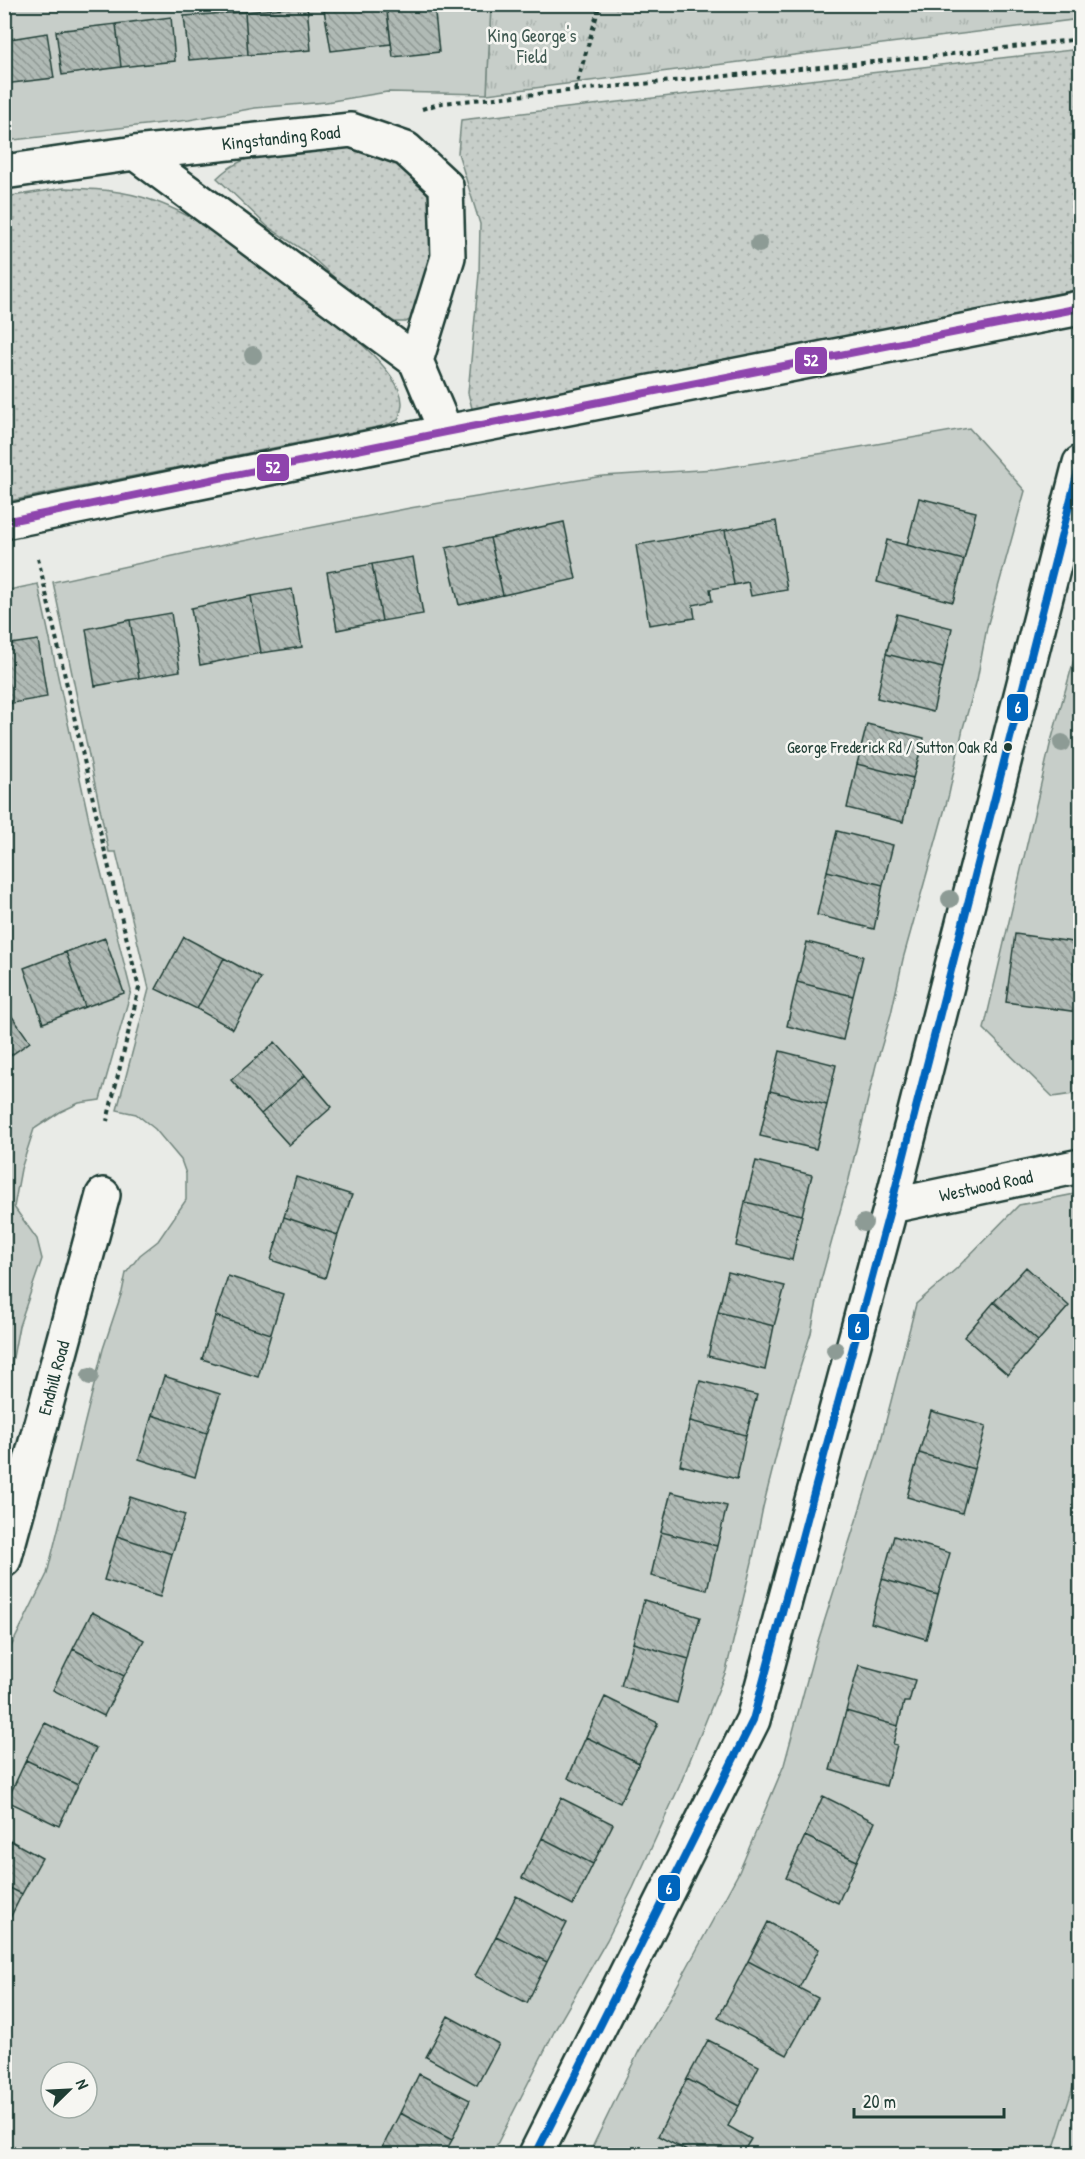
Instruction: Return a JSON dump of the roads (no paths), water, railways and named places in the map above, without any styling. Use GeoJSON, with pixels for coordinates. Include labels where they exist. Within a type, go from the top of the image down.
{"type":"FeatureCollection","features":[{"type":"Feature","properties":{"kind":"street","name":"Kingstanding Road"},"geometry":{"type":"LineString","coordinates":[[4,172],[135,153],[351,130],[406,149],[446,186],[448,257],[416,361]]}},
{"type":"Feature","properties":{"kind":"street"},"geometry":{"type":"LineString","coordinates":[[135,153],[416,361],[446,432]]}},
{"type":"Feature","properties":{"kind":"street"},"geometry":{"type":"LineString","coordinates":[[16,519],[1080,308]]}},
{"type":"Feature","properties":{"kind":"street"},"geometry":{"type":"LineString","coordinates":[[536,2154],[753,1720],[891,1206],[1080,463]]}},
{"type":"Feature","properties":{"kind":"street","name":"Westwood Road"},"geometry":{"type":"LineString","coordinates":[[891,1206],[1080,1166]]}},
{"type":"Feature","properties":{"kind":"street","name":"Endhill Road"},"geometry":{"type":"LineString","coordinates":[[4,1560],[103,1196]]}},
{"type":"Feature","properties":{"kind":"place","name":"George Frederick Rd / Sutton Oak Rd"},"geometry":{"type":"Point","coordinates":[1008,747]}},
{"type":"Feature","properties":{"kind":"park label","name":"King George's Field"},"geometry":{"type":"Point","coordinates":[532,46]}}]}
